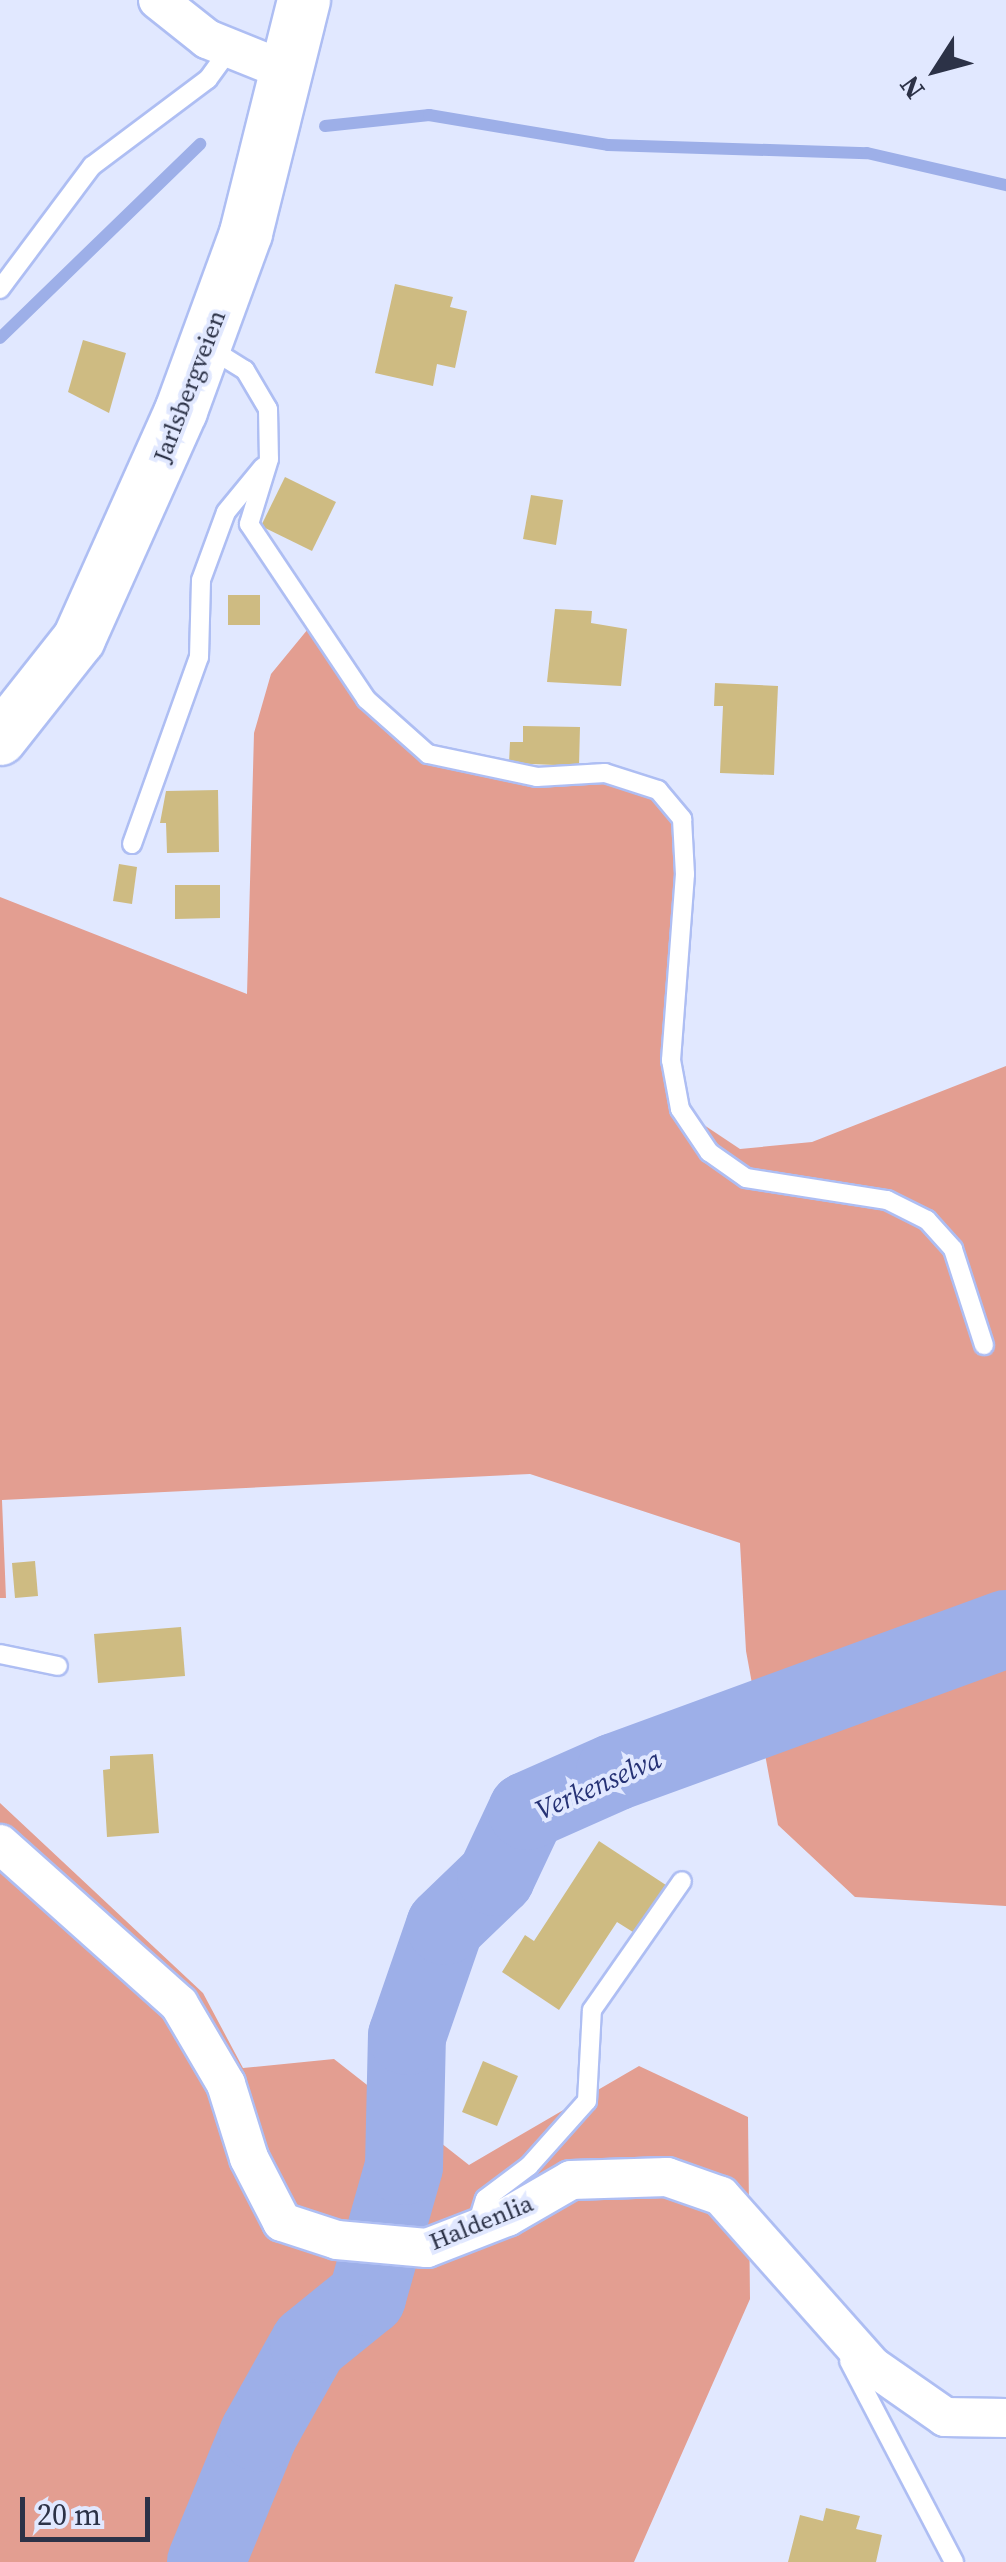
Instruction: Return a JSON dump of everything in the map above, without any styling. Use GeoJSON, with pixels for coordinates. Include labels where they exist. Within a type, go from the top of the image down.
{"type":"FeatureCollection","features":[{"type":"Feature","properties":{"kind":"main road","name":"Jarlsbergveien"},"geometry":{"type":"LineString","coordinates":[[0,739],[79,639],[206,346],[246,234],[290,72],[304,0]]}},
{"type":"Feature","properties":{"kind":"street"},"geometry":{"type":"LineString","coordinates":[[158,0],[229,50],[290,72]]}},
{"type":"Feature","properties":{"kind":"street","name":"Haldenlia"},"geometry":{"type":"LineString","coordinates":[[0,1844],[179,2004],[226,2084],[249,2158],[282,2222],[337,2240],[427,2248],[571,2180],[666,2177],[721,2196],[767,2240],[812,2301],[872,2366],[945,2416],[1006,2418]]}},
{"type":"Feature","properties":{"kind":"lane"},"geometry":{"type":"LineString","coordinates":[[0,289],[92,166],[208,79],[229,50]]}},
{"type":"Feature","properties":{"kind":"lane"},"geometry":{"type":"LineString","coordinates":[[206,346],[245,370],[268,409],[269,459],[249,524],[366,699],[428,754],[537,777],[605,773],[658,790],[682,820],[685,874],[670,1016],[680,1109],[709,1152],[746,1178],[887,1200],[927,1220],[952,1248],[984,1344]]}},
{"type":"Feature","properties":{"kind":"lane"},"geometry":{"type":"LineString","coordinates":[[132,844],[199,657],[201,580],[226,512],[269,459]]}},
{"type":"Feature","properties":{"kind":"lane"},"geometry":{"type":"LineString","coordinates":[[0,1654],[58,1666]]}},
{"type":"Feature","properties":{"kind":"lane"},"geometry":{"type":"LineString","coordinates":[[476,2228],[485,2199],[556,2139],[587,2101],[592,2010],[682,1881]]}},
{"type":"Feature","properties":{"kind":"lane"},"geometry":{"type":"LineString","coordinates":[[812,2301],[884,2419],[954,2562]]}},
{"type":"Feature","properties":{"kind":"shaded area"},"geometry":{"type":"Polygon","coordinates":[[[317,618],[366,699],[429,754],[537,777],[605,773],[658,790],[682,819],[670,1016],[680,1109],[740,1149],[812,1142],[1006,1066],[1006,1906],[855,1897],[778,1825],[746,1651],[740,1543],[530,1474],[2,1500],[6,1598],[0,1598],[0,897],[247,994],[254,733],[271,674],[317,618]]]}},
{"type":"Feature","properties":{"kind":"shaded area"},"geometry":{"type":"Polygon","coordinates":[[[0,1803],[203,1993],[243,2068],[334,2059],[469,2165],[639,2066],[748,2117],[750,2299],[634,2562],[0,2562],[0,1803]]]}},
{"type":"Feature","properties":{"kind":"building"},"geometry":{"type":"Polygon","coordinates":[[[395,284],[453,297],[450,307],[467,311],[455,368],[437,364],[433,386],[375,373],[395,284]]]}},
{"type":"Feature","properties":{"kind":"building"},"geometry":{"type":"Polygon","coordinates":[[[83,340],[126,353],[109,413],[68,392],[83,340]]]}},
{"type":"Feature","properties":{"kind":"building"},"geometry":{"type":"Polygon","coordinates":[[[285,477],[336,502],[312,551],[261,526],[285,477]]]}},
{"type":"Feature","properties":{"kind":"building"},"geometry":{"type":"Polygon","coordinates":[[[531,495],[563,500],[556,545],[523,539],[531,495]]]}},
{"type":"Feature","properties":{"kind":"building"},"geometry":{"type":"Polygon","coordinates":[[[228,595],[260,595],[260,625],[228,625],[228,595]]]}},
{"type":"Feature","properties":{"kind":"building"},"geometry":{"type":"Polygon","coordinates":[[[555,609],[592,611],[591,623],[627,629],[621,686],[547,682],[555,609]]]}},
{"type":"Feature","properties":{"kind":"building"},"geometry":{"type":"Polygon","coordinates":[[[715,683],[778,686],[774,775],[720,773],[723,706],[714,706],[715,683]]]}},
{"type":"Feature","properties":{"kind":"building"},"geometry":{"type":"Polygon","coordinates":[[[523,726],[580,727],[579,766],[509,763],[510,742],[523,742],[523,726]]]}},
{"type":"Feature","properties":{"kind":"building"},"geometry":{"type":"Polygon","coordinates":[[[218,790],[219,852],[167,853],[166,823],[160,823],[166,791],[218,790]]]}},
{"type":"Feature","properties":{"kind":"building"},"geometry":{"type":"Polygon","coordinates":[[[119,864],[137,867],[132,904],[113,901],[119,864]]]}},
{"type":"Feature","properties":{"kind":"building"},"geometry":{"type":"Polygon","coordinates":[[[175,885],[220,885],[220,918],[175,919],[175,885]]]}},
{"type":"Feature","properties":{"kind":"building"},"geometry":{"type":"Polygon","coordinates":[[[35,1561],[38,1596],[15,1598],[12,1563],[35,1561]]]}},
{"type":"Feature","properties":{"kind":"building"},"geometry":{"type":"Polygon","coordinates":[[[181,1627],[185,1676],[98,1683],[94,1634],[181,1627]]]}},
{"type":"Feature","properties":{"kind":"building"},"geometry":{"type":"Polygon","coordinates":[[[153,1754],[159,1833],[107,1837],[103,1770],[110,1769],[110,1756],[153,1754]]]}},
{"type":"Feature","properties":{"kind":"building"},"geometry":{"type":"Polygon","coordinates":[[[599,1841],[675,1891],[644,1939],[617,1922],[559,2010],[502,1972],[525,1935],[534,1941],[599,1841]]]}},
{"type":"Feature","properties":{"kind":"building"},"geometry":{"type":"Polygon","coordinates":[[[483,2061],[518,2076],[497,2126],[462,2112],[483,2061]]]}},
{"type":"Feature","properties":{"kind":"building"},"geometry":{"type":"Polygon","coordinates":[[[826,2508],[860,2516],[856,2529],[882,2535],[876,2562],[788,2562],[800,2515],[823,2521],[826,2508]]]}},
{"type":"Feature","properties":{"kind":"waterway"},"geometry":{"type":"LineString","coordinates":[[325,126],[429,115],[608,145],[867,153],[1006,185]]}},
{"type":"Feature","properties":{"kind":"waterway"},"geometry":{"type":"LineString","coordinates":[[0,338],[200,144]]}},
{"type":"Feature","properties":{"kind":"waterway","name":"Verkenselva"},"geometry":{"type":"LineString","coordinates":[[206,2562],[259,2433],[309,2344],[367,2297],[404,2166],[407,2036],[445,1926],[496,1877],[527,1811],[615,1772],[1006,1629]]}}]}
